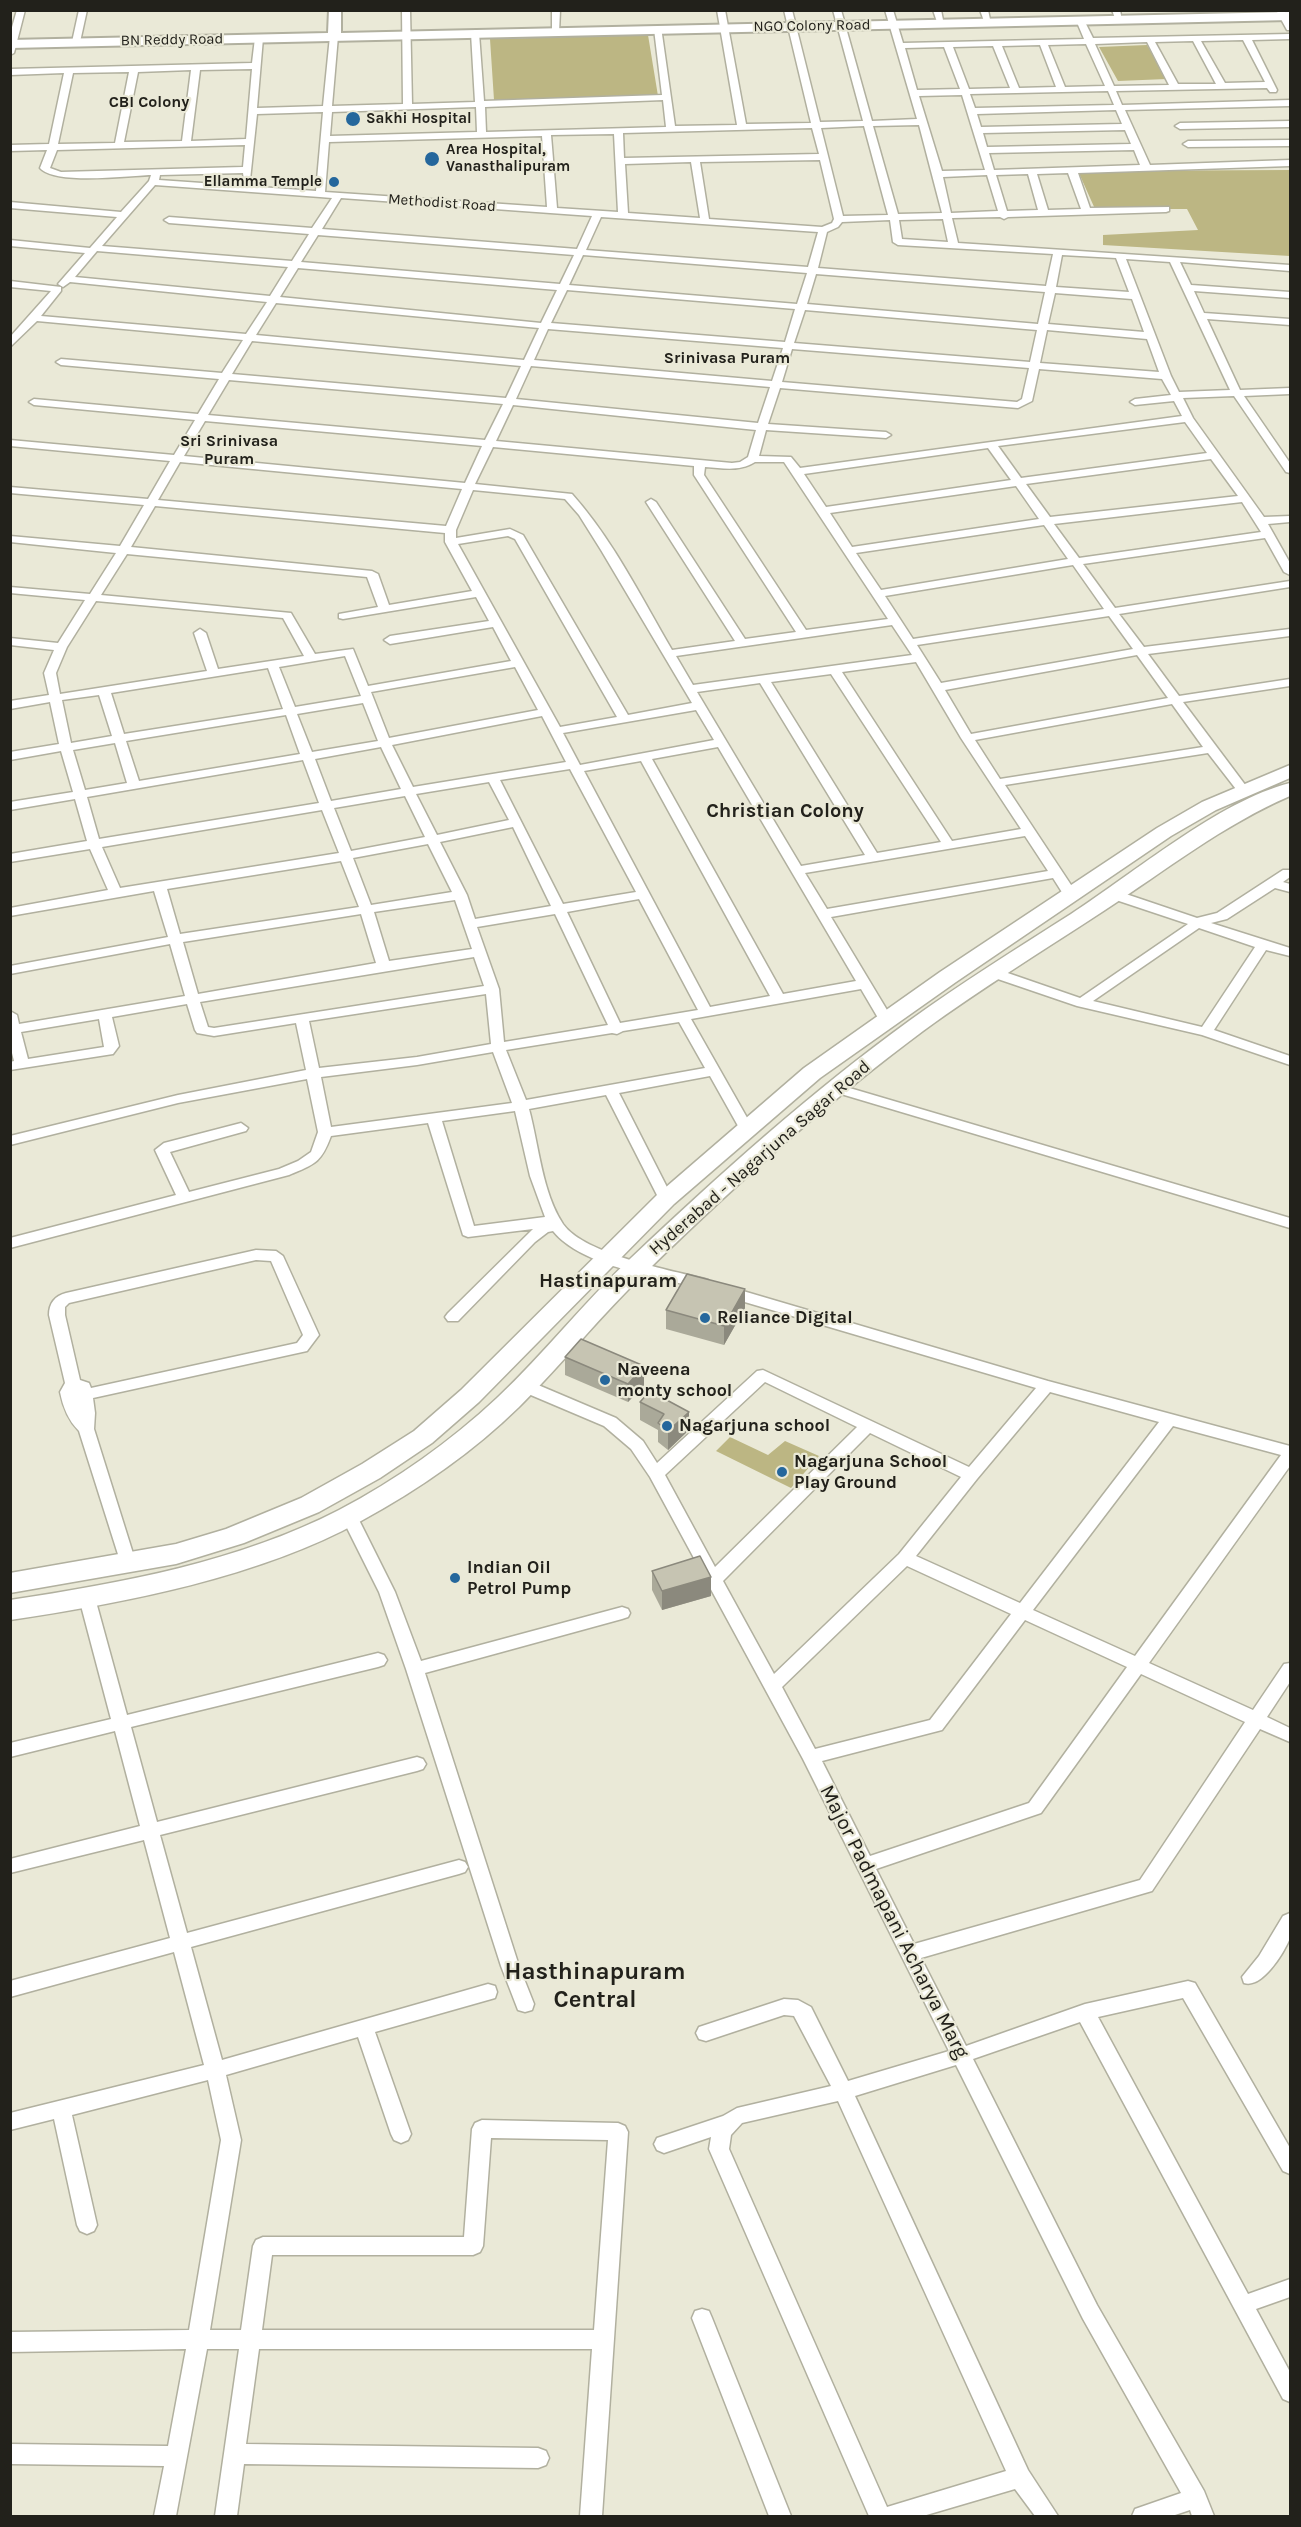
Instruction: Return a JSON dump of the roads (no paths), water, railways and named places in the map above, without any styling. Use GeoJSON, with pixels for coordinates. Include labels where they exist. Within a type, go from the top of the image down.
{"type":"FeatureCollection","features":[{"type":"Feature","properties":{"kind":"main road","name":"Hyderabad - Nagarjuna Sagar Road"},"geometry":{"type":"LineString","coordinates":[[12,1578],[128,1563],[176,1554],[235,1536],[310,1505],[370,1471],[423,1437],[470,1396],[666,1200],[812,1072],[1164,832],[1209,806],[1290,771]]}},
{"type":"Feature","properties":{"kind":"main road","name":"Hyderabad - Nagarjuna Sagar Road"},"geometry":{"type":"LineString","coordinates":[[10,1610],[87,1598],[184,1578],[248,1560],[349,1516],[448,1454],[492,1418],[525,1386],[601,1301],[638,1265],[836,1088],[913,1028],[1115,895],[1197,836],[1227,818],[1290,789]]}},
{"type":"Feature","properties":{"kind":"street"},"geometry":{"type":"LineString","coordinates":[[76,42],[83,10]]}},
{"type":"Feature","properties":{"kind":"street"},"geometry":{"type":"LineString","coordinates":[[320,194],[335,10]]}},
{"type":"Feature","properties":{"kind":"street"},"geometry":{"type":"LineString","coordinates":[[406,10],[408,107]]}},
{"type":"Feature","properties":{"kind":"street"},"geometry":{"type":"LineString","coordinates":[[556,10],[556,31]]}},
{"type":"Feature","properties":{"kind":"street"},"geometry":{"type":"LineString","coordinates":[[721,10],[742,128]]}},
{"type":"Feature","properties":{"kind":"street"},"geometry":{"type":"LineString","coordinates":[[788,10],[840,219]]}},
{"type":"Feature","properties":{"kind":"street"},"geometry":{"type":"LineString","coordinates":[[837,10],[894,218],[898,242],[1290,268]]}},
{"type":"Feature","properties":{"kind":"street"},"geometry":{"type":"LineString","coordinates":[[889,10],[924,122],[954,247]]}},
{"type":"Feature","properties":{"kind":"street"},"geometry":{"type":"LineString","coordinates":[[1284,14],[1290,28]]}},
{"type":"Feature","properties":{"kind":"street","name":"NGO Colony Road"},"geometry":{"type":"LineString","coordinates":[[334,36],[893,24],[939,17],[986,16],[1080,20],[1118,15],[1284,14]]}},
{"type":"Feature","properties":{"kind":"street"},"geometry":{"type":"LineString","coordinates":[[11,47],[17,15]]}},
{"type":"Feature","properties":{"kind":"street"},"geometry":{"type":"LineString","coordinates":[[1080,20],[1146,168]]}},
{"type":"Feature","properties":{"kind":"street"},"geometry":{"type":"LineString","coordinates":[[658,29],[671,130]]}},
{"type":"Feature","properties":{"kind":"street"},"geometry":{"type":"LineString","coordinates":[[475,33],[482,135]]}},
{"type":"Feature","properties":{"kind":"street","name":"BN Reddy Road"},"geometry":{"type":"LineString","coordinates":[[11,47],[76,42],[334,36]]}},
{"type":"Feature","properties":{"kind":"street"},"geometry":{"type":"LineString","coordinates":[[900,46],[1290,36]]}},
{"type":"Feature","properties":{"kind":"street"},"geometry":{"type":"LineString","coordinates":[[1180,126],[1290,123],[1246,37]]}},
{"type":"Feature","properties":{"kind":"street"},"geometry":{"type":"LineString","coordinates":[[246,188],[248,142],[259,38]]}},
{"type":"Feature","properties":{"kind":"street"},"geometry":{"type":"LineString","coordinates":[[1196,39],[1222,86]]}},
{"type":"Feature","properties":{"kind":"street"},"geometry":{"type":"LineString","coordinates":[[1150,40],[1175,87]]}},
{"type":"Feature","properties":{"kind":"street"},"geometry":{"type":"LineString","coordinates":[[1043,42],[1061,89]]}},
{"type":"Feature","properties":{"kind":"street"},"geometry":{"type":"LineString","coordinates":[[996,43],[1015,90]]}},
{"type":"Feature","properties":{"kind":"street"},"geometry":{"type":"LineString","coordinates":[[947,44],[978,130],[1004,216]]}},
{"type":"Feature","properties":{"kind":"street"},"geometry":{"type":"LineString","coordinates":[[10,72],[257,66]]}},
{"type":"Feature","properties":{"kind":"street"},"geometry":{"type":"LineString","coordinates":[[186,143],[196,68]]}},
{"type":"Feature","properties":{"kind":"street"},"geometry":{"type":"LineString","coordinates":[[119,145],[134,69]]}},
{"type":"Feature","properties":{"kind":"street"},"geometry":{"type":"LineString","coordinates":[[69,71],[53,147],[45,168],[49,172],[61,175],[247,170]]}},
{"type":"Feature","properties":{"kind":"street"},"geometry":{"type":"LineString","coordinates":[[914,93],[1270,85]]}},
{"type":"Feature","properties":{"kind":"street"},"geometry":{"type":"LineString","coordinates":[[252,111],[666,97]]}},
{"type":"Feature","properties":{"kind":"street"},"geometry":{"type":"LineString","coordinates":[[971,111],[1290,103]]}},
{"type":"Feature","properties":{"kind":"street"},"geometry":{"type":"LineString","coordinates":[[1169,106],[1199,166]]}},
{"type":"Feature","properties":{"kind":"street"},"geometry":{"type":"LineString","coordinates":[[325,139],[924,122]]}},
{"type":"Feature","properties":{"kind":"street"},"geometry":{"type":"LineString","coordinates":[[978,130],[1127,127]]}},
{"type":"Feature","properties":{"kind":"street"},"geometry":{"type":"LineString","coordinates":[[618,131],[623,216]]}},
{"type":"Feature","properties":{"kind":"street"},"geometry":{"type":"LineString","coordinates":[[546,134],[552,210]]}},
{"type":"Feature","properties":{"kind":"street"},"geometry":{"type":"LineString","coordinates":[[10,148],[248,142]]}},
{"type":"Feature","properties":{"kind":"street"},"geometry":{"type":"LineString","coordinates":[[1188,144],[1290,143]]}},
{"type":"Feature","properties":{"kind":"street"},"geometry":{"type":"LineString","coordinates":[[984,150],[1136,147]]}},
{"type":"Feature","properties":{"kind":"street"},"geometry":{"type":"LineString","coordinates":[[621,160],[825,157]]}},
{"type":"Feature","properties":{"kind":"street"},"geometry":{"type":"LineString","coordinates":[[695,159],[705,222]]}},
{"type":"Feature","properties":{"kind":"street"},"geometry":{"type":"LineString","coordinates":[[938,174],[1290,163]]}},
{"type":"Feature","properties":{"kind":"street"},"geometry":{"type":"LineString","coordinates":[[1071,170],[1087,212]]}},
{"type":"Feature","properties":{"kind":"street"},"geometry":{"type":"LineString","coordinates":[[10,344],[153,182],[157,171]]}},
{"type":"Feature","properties":{"kind":"street"},"geometry":{"type":"LineString","coordinates":[[1032,171],[1044,213]]}},
{"type":"Feature","properties":{"kind":"street","name":"Methodist Road"},"geometry":{"type":"LineString","coordinates":[[153,182],[823,230]]}},
{"type":"Feature","properties":{"kind":"street"},"geometry":{"type":"LineString","coordinates":[[116,893],[94,844],[66,747],[50,673],[61,647],[91,597],[152,503],[225,377],[338,195]]}},
{"type":"Feature","properties":{"kind":"street"},"geometry":{"type":"LineString","coordinates":[[10,205],[123,215]]}},
{"type":"Feature","properties":{"kind":"street"},"geometry":{"type":"LineString","coordinates":[[753,459],[813,272],[823,230],[835,225],[840,219],[1004,216],[1166,209]]}},
{"type":"Feature","properties":{"kind":"street"},"geometry":{"type":"LineString","coordinates":[[598,214],[469,486],[451,536],[706,1012]]}},
{"type":"Feature","properties":{"kind":"street"},"geometry":{"type":"LineString","coordinates":[[169,220],[1136,296]]}},
{"type":"Feature","properties":{"kind":"street"},"geometry":{"type":"LineString","coordinates":[[10,243],[1150,336]]}},
{"type":"Feature","properties":{"kind":"street"},"geometry":{"type":"LineString","coordinates":[[34,318],[1018,405],[1028,401],[1058,252]]}},
{"type":"Feature","properties":{"kind":"street"},"geometry":{"type":"LineString","coordinates":[[1120,255],[1166,376],[1188,418],[1243,499],[1261,521],[1290,572]]}},
{"type":"Feature","properties":{"kind":"street"},"geometry":{"type":"LineString","coordinates":[[1174,259],[1236,392],[1290,470]]}},
{"type":"Feature","properties":{"kind":"street"},"geometry":{"type":"LineString","coordinates":[[67,279],[546,326],[1166,376]]}},
{"type":"Feature","properties":{"kind":"street"},"geometry":{"type":"LineString","coordinates":[[10,284],[58,289]]}},
{"type":"Feature","properties":{"kind":"street"},"geometry":{"type":"LineString","coordinates":[[1189,288],[1290,295]]}},
{"type":"Feature","properties":{"kind":"street"},"geometry":{"type":"LineString","coordinates":[[1202,316],[1290,322]]}},
{"type":"Feature","properties":{"kind":"street"},"geometry":{"type":"LineString","coordinates":[[10,327],[24,329]]}},
{"type":"Feature","properties":{"kind":"street"},"geometry":{"type":"LineString","coordinates":[[62,362],[509,401],[762,427],[886,435]]}},
{"type":"Feature","properties":{"kind":"street"},"geometry":{"type":"LineString","coordinates":[[1135,402],[1177,396],[1290,391]]}},
{"type":"Feature","properties":{"kind":"street"},"geometry":{"type":"LineString","coordinates":[[34,402],[732,466],[744,465],[753,459],[787,459],[939,687],[967,738],[1070,894]]}},
{"type":"Feature","properties":{"kind":"street"},"geometry":{"type":"LineString","coordinates":[[797,472],[1188,418]]}},
{"type":"Feature","properties":{"kind":"street"},"geometry":{"type":"LineString","coordinates":[[10,443],[568,496],[583,513],[601,541],[886,1020]]}},
{"type":"Feature","properties":{"kind":"street"},"geometry":{"type":"LineString","coordinates":[[991,444],[1078,561],[1175,700],[1243,790]]}},
{"type":"Feature","properties":{"kind":"street"},"geometry":{"type":"LineString","coordinates":[[823,511],[1215,455]]}},
{"type":"Feature","properties":{"kind":"street"},"geometry":{"type":"LineString","coordinates":[[700,462],[699,476],[802,634]]}},
{"type":"Feature","properties":{"kind":"street"},"geometry":{"type":"LineString","coordinates":[[10,490],[152,503],[451,536],[510,532],[519,537],[624,718]]}},
{"type":"Feature","properties":{"kind":"street"},"geometry":{"type":"LineString","coordinates":[[849,551],[1047,521],[1243,499]]}},
{"type":"Feature","properties":{"kind":"street"},"geometry":{"type":"LineString","coordinates":[[651,502],[742,643]]}},
{"type":"Feature","properties":{"kind":"street"},"geometry":{"type":"LineString","coordinates":[[1261,521],[1290,519]]}},
{"type":"Feature","properties":{"kind":"street"},"geometry":{"type":"LineString","coordinates":[[878,594],[1078,561],[1268,534]]}},
{"type":"Feature","properties":{"kind":"street"},"geometry":{"type":"LineString","coordinates":[[10,539],[372,574],[385,609]]}},
{"type":"Feature","properties":{"kind":"street"},"geometry":{"type":"LineString","coordinates":[[909,643],[1290,584]]}},
{"type":"Feature","properties":{"kind":"street"},"geometry":{"type":"LineString","coordinates":[[10,590],[287,615],[311,658]]}},
{"type":"Feature","properties":{"kind":"street"},"geometry":{"type":"LineString","coordinates":[[343,615],[480,593]]}},
{"type":"Feature","properties":{"kind":"street"},"geometry":{"type":"LineString","coordinates":[[668,654],[895,621]]}},
{"type":"Feature","properties":{"kind":"street"},"geometry":{"type":"LineString","coordinates":[[390,640],[497,623]]}},
{"type":"Feature","properties":{"kind":"street"},"geometry":{"type":"LineString","coordinates":[[939,687],[1142,651],[1290,632]]}},
{"type":"Feature","properties":{"kind":"street"},"geometry":{"type":"LineString","coordinates":[[200,633],[214,673]]}},
{"type":"Feature","properties":{"kind":"street"},"geometry":{"type":"LineString","coordinates":[[10,641],[61,647]]}},
{"type":"Feature","properties":{"kind":"street"},"geometry":{"type":"LineString","coordinates":[[10,705],[349,652],[385,743],[460,895],[492,990],[498,1047],[520,1106],[542,1186],[555,1223],[566,1237],[579,1246],[607,1257],[1047,1386],[1290,1453],[1140,1665],[1035,1808],[865,1865]]}},
{"type":"Feature","properties":{"kind":"street"},"geometry":{"type":"LineString","coordinates":[[689,689],[920,658]]}},
{"type":"Feature","properties":{"kind":"street"},"geometry":{"type":"LineString","coordinates":[[10,756],[288,712],[519,663]]}},
{"type":"Feature","properties":{"kind":"street"},"geometry":{"type":"LineString","coordinates":[[272,664],[288,712],[308,756],[325,807],[366,909],[384,966]]}},
{"type":"Feature","properties":{"kind":"street"},"geometry":{"type":"LineString","coordinates":[[834,669],[948,844]]}},
{"type":"Feature","properties":{"kind":"street"},"geometry":{"type":"LineString","coordinates":[[764,678],[872,856]]}},
{"type":"Feature","properties":{"kind":"street"},"geometry":{"type":"LineString","coordinates":[[967,738],[1175,700],[1290,682]]}},
{"type":"Feature","properties":{"kind":"street"},"geometry":{"type":"LineString","coordinates":[[104,690],[134,785]]}},
{"type":"Feature","properties":{"kind":"street"},"geometry":{"type":"LineString","coordinates":[[556,731],[698,706]]}},
{"type":"Feature","properties":{"kind":"street"},"geometry":{"type":"LineString","coordinates":[[10,806],[385,743],[545,712]]}},
{"type":"Feature","properties":{"kind":"street"},"geometry":{"type":"LineString","coordinates":[[10,858],[493,778],[645,757],[720,743]]}},
{"type":"Feature","properties":{"kind":"street"},"geometry":{"type":"LineString","coordinates":[[996,783],[1211,749]]}},
{"type":"Feature","properties":{"kind":"street"},"geometry":{"type":"LineString","coordinates":[[645,757],[777,998]]}},
{"type":"Feature","properties":{"kind":"street"},"geometry":{"type":"LineString","coordinates":[[493,778],[616,1030]]}},
{"type":"Feature","properties":{"kind":"street"},"geometry":{"type":"LineString","coordinates":[[10,912],[159,885],[346,856],[516,823]]}},
{"type":"Feature","properties":{"kind":"street"},"geometry":{"type":"LineString","coordinates":[[797,870],[1027,832]]}},
{"type":"Feature","properties":{"kind":"street"},"geometry":{"type":"LineString","coordinates":[[1082,1003],[1199,922],[1222,916],[1288,873]]}},
{"type":"Feature","properties":{"kind":"street"},"geometry":{"type":"LineString","coordinates":[[823,914],[1055,874]]}},
{"type":"Feature","properties":{"kind":"street"},"geometry":{"type":"LineString","coordinates":[[1273,883],[1290,888]]}},
{"type":"Feature","properties":{"kind":"street"},"geometry":{"type":"LineString","coordinates":[[159,885],[194,998],[199,1026],[207,1032],[492,990]]}},
{"type":"Feature","properties":{"kind":"street"},"geometry":{"type":"LineString","coordinates":[[470,924],[642,894]]}},
{"type":"Feature","properties":{"kind":"street"},"geometry":{"type":"LineString","coordinates":[[10,970],[177,939],[460,895]]}},
{"type":"Feature","properties":{"kind":"street"},"geometry":{"type":"LineString","coordinates":[[1115,895],[1290,952]]}},
{"type":"Feature","properties":{"kind":"street"},"geometry":{"type":"LineString","coordinates":[[1206,1032],[1263,945]]}},
{"type":"Feature","properties":{"kind":"street"},"geometry":{"type":"LineString","coordinates":[[13,1030],[478,952]]}},
{"type":"Feature","properties":{"kind":"street"},"geometry":{"type":"LineString","coordinates":[[994,973],[1082,1003],[1206,1032],[1290,1060]]}},
{"type":"Feature","properties":{"kind":"street"},"geometry":{"type":"LineString","coordinates":[[10,1141],[178,1100],[314,1073],[417,1061],[616,1030],[777,998],[864,984]]}},
{"type":"Feature","properties":{"kind":"street"},"geometry":{"type":"LineString","coordinates":[[10,1015],[16,1065],[108,1051],[112,1046],[105,1014]]}},
{"type":"Feature","properties":{"kind":"street"},"geometry":{"type":"LineString","coordinates":[[683,1017],[747,1130]]}},
{"type":"Feature","properties":{"kind":"street"},"geometry":{"type":"LineString","coordinates":[[10,1243],[284,1172],[303,1164],[317,1154],[325,1132],[302,1018]]}},
{"type":"Feature","properties":{"kind":"street"},"geometry":{"type":"LineString","coordinates":[[325,1132],[520,1106],[714,1071]]}},
{"type":"Feature","properties":{"kind":"street"},"geometry":{"type":"LineString","coordinates":[[836,1088],[1290,1224]]}},
{"type":"Feature","properties":{"kind":"street"},"geometry":{"type":"LineString","coordinates":[[611,1090],[666,1200]]}},
{"type":"Feature","properties":{"kind":"street"},"geometry":{"type":"LineString","coordinates":[[434,1119],[468,1232],[555,1223]]}},
{"type":"Feature","properties":{"kind":"street"},"geometry":{"type":"LineString","coordinates":[[185,1198],[162,1150],[169,1146],[242,1128]]}},
{"type":"Feature","properties":{"kind":"street"},"geometry":{"type":"LineString","coordinates":[[453,1317],[530,1239],[543,1228],[555,1223]]}},
{"type":"Feature","properties":{"kind":"street"},"geometry":{"type":"LineString","coordinates":[[79,1389],[302,1347],[309,1341],[311,1335],[276,1256],[256,1255],[66,1298],[59,1302],[56,1308],[57,1315],[79,1389],[90,1414],[86,1429],[128,1563]]}},
{"type":"Feature","properties":{"kind":"street"},"geometry":{"type":"LineString","coordinates":[[656,1474],[763,1375],[971,1475]]}},
{"type":"Feature","properties":{"kind":"street","name":"Major Padmapani Acharya Marg"},"geometry":{"type":"LineString","coordinates":[[525,1386],[610,1422],[637,1445],[656,1474],[811,1758],[1090,2312],[1200,2507]]}},
{"type":"Feature","properties":{"kind":"street"},"geometry":{"type":"LineString","coordinates":[[772,1686],[905,1558],[971,1475],[1047,1386]]}},
{"type":"Feature","properties":{"kind":"street"},"geometry":{"type":"LineString","coordinates":[[811,1758],[936,1725],[1169,1420]]}},
{"type":"Feature","properties":{"kind":"street"},"geometry":{"type":"LineString","coordinates":[[713,1580],[868,1426]]}},
{"type":"Feature","properties":{"kind":"street"},"geometry":{"type":"LineString","coordinates":[[349,1516],[387,1592],[415,1669],[485,1891],[525,2004]]}},
{"type":"Feature","properties":{"kind":"street"},"geometry":{"type":"LineString","coordinates":[[905,1558],[1290,1735]]}},
{"type":"Feature","properties":{"kind":"street"},"geometry":{"type":"LineString","coordinates":[[87,1598],[215,2070],[231,2139],[198,2341],[165,2517]]}},
{"type":"Feature","properties":{"kind":"street"},"geometry":{"type":"LineString","coordinates":[[415,1669],[621,1613]]}},
{"type":"Feature","properties":{"kind":"street"},"geometry":{"type":"LineString","coordinates":[[10,1750],[378,1660]]}},
{"type":"Feature","properties":{"kind":"street"},"geometry":{"type":"LineString","coordinates":[[910,1953],[1146,1886],[1290,1669]]}},
{"type":"Feature","properties":{"kind":"street"},"geometry":{"type":"LineString","coordinates":[[10,1866],[417,1764]]}},
{"type":"Feature","properties":{"kind":"street"},"geometry":{"type":"LineString","coordinates":[[10,1989],[179,1941],[459,1867]]}},
{"type":"Feature","properties":{"kind":"street"},"geometry":{"type":"LineString","coordinates":[[1251,1977],[1266,1961],[1290,1921]]}},
{"type":"Feature","properties":{"kind":"street"},"geometry":{"type":"LineString","coordinates":[[880,2517],[719,2149],[722,2131],[728,2123],[737,2116],[843,2091],[962,2055],[1085,2012],[1188,1989],[1290,2165]]}},
{"type":"Feature","properties":{"kind":"street"},"geometry":{"type":"LineString","coordinates":[[10,2122],[215,2070],[488,1992]]}},
{"type":"Feature","properties":{"kind":"street"},"geometry":{"type":"LineString","coordinates":[[706,2033],[784,2007],[798,2008],[804,2013],[843,2091],[1020,2477],[1047,2517]]}},
{"type":"Feature","properties":{"kind":"street"},"geometry":{"type":"LineString","coordinates":[[1085,2012],[1290,2392]]}},
{"type":"Feature","properties":{"kind":"street"},"geometry":{"type":"LineString","coordinates":[[364,2027],[401,2134]]}},
{"type":"Feature","properties":{"kind":"street"},"geometry":{"type":"LineString","coordinates":[[61,2108],[87,2225]]}},
{"type":"Feature","properties":{"kind":"street"},"geometry":{"type":"LineString","coordinates":[[664,2144],[728,2123]]}},
{"type":"Feature","properties":{"kind":"street"},"geometry":{"type":"LineString","coordinates":[[226,2517],[263,2246],[473,2246],[482,2129],[618,2132],[591,2517]]}},
{"type":"Feature","properties":{"kind":"street"},"geometry":{"type":"LineString","coordinates":[[1243,2305],[1290,2288]]}},
{"type":"Feature","properties":{"kind":"street"},"geometry":{"type":"LineString","coordinates":[[702,2318],[780,2517]]}},
{"type":"Feature","properties":{"kind":"street"},"geometry":{"type":"LineString","coordinates":[[10,2342],[252,2339],[603,2340]]}},
{"type":"Feature","properties":{"kind":"street"},"geometry":{"type":"LineString","coordinates":[[10,2454],[176,2456]]}},
{"type":"Feature","properties":{"kind":"street"},"geometry":{"type":"LineString","coordinates":[[235,2454],[538,2458]]}},
{"type":"Feature","properties":{"kind":"street"},"geometry":{"type":"LineString","coordinates":[[890,2517],[1020,2477]]}},
{"type":"Feature","properties":{"kind":"street"},"geometry":{"type":"LineString","coordinates":[[1143,2517],[1200,2507]]}},
{"type":"Feature","properties":{"kind":"place","name":"Sakhi Hospital"},"geometry":{"type":"Point","coordinates":[353,119]}},
{"type":"Feature","properties":{"kind":"place","name":"Area Hospital, Vanasthalipuram"},"geometry":{"type":"Point","coordinates":[432,159]}},
{"type":"Feature","properties":{"kind":"place","name":"Ellamma Temple"},"geometry":{"type":"Point","coordinates":[334,182]}},
{"type":"Feature","properties":{"kind":"place","name":"Reliance Digital"},"geometry":{"type":"Point","coordinates":[705,1318]}},
{"type":"Feature","properties":{"kind":"place","name":"Naveena monty school"},"geometry":{"type":"Point","coordinates":[605,1380]}},
{"type":"Feature","properties":{"kind":"place","name":"Nagarjuna school"},"geometry":{"type":"Point","coordinates":[667,1426]}},
{"type":"Feature","properties":{"kind":"place","name":"Nagarjuna School Play Ground"},"geometry":{"type":"Point","coordinates":[782,1472]}},
{"type":"Feature","properties":{"kind":"place","name":"Indian Oil Petrol Pump"},"geometry":{"type":"Point","coordinates":[455,1578]}},
{"type":"Feature","properties":{"kind":"district","name":"CBI Colony"},"geometry":{"type":"Point","coordinates":[149,102]}},
{"type":"Feature","properties":{"kind":"district","name":"Srinivasa Puram"},"geometry":{"type":"Point","coordinates":[727,358]}},
{"type":"Feature","properties":{"kind":"district","name":"Sri Srinivasa Puram"},"geometry":{"type":"Point","coordinates":[229,450]}},
{"type":"Feature","properties":{"kind":"district","name":"Christian Colony"},"geometry":{"type":"Point","coordinates":[785,811]}},
{"type":"Feature","properties":{"kind":"district","name":"Hastinapuram"},"geometry":{"type":"Point","coordinates":[608,1281]}},
{"type":"Feature","properties":{"kind":"district","name":"Hasthinapuram Central"},"geometry":{"type":"Point","coordinates":[595,1986]}}]}
